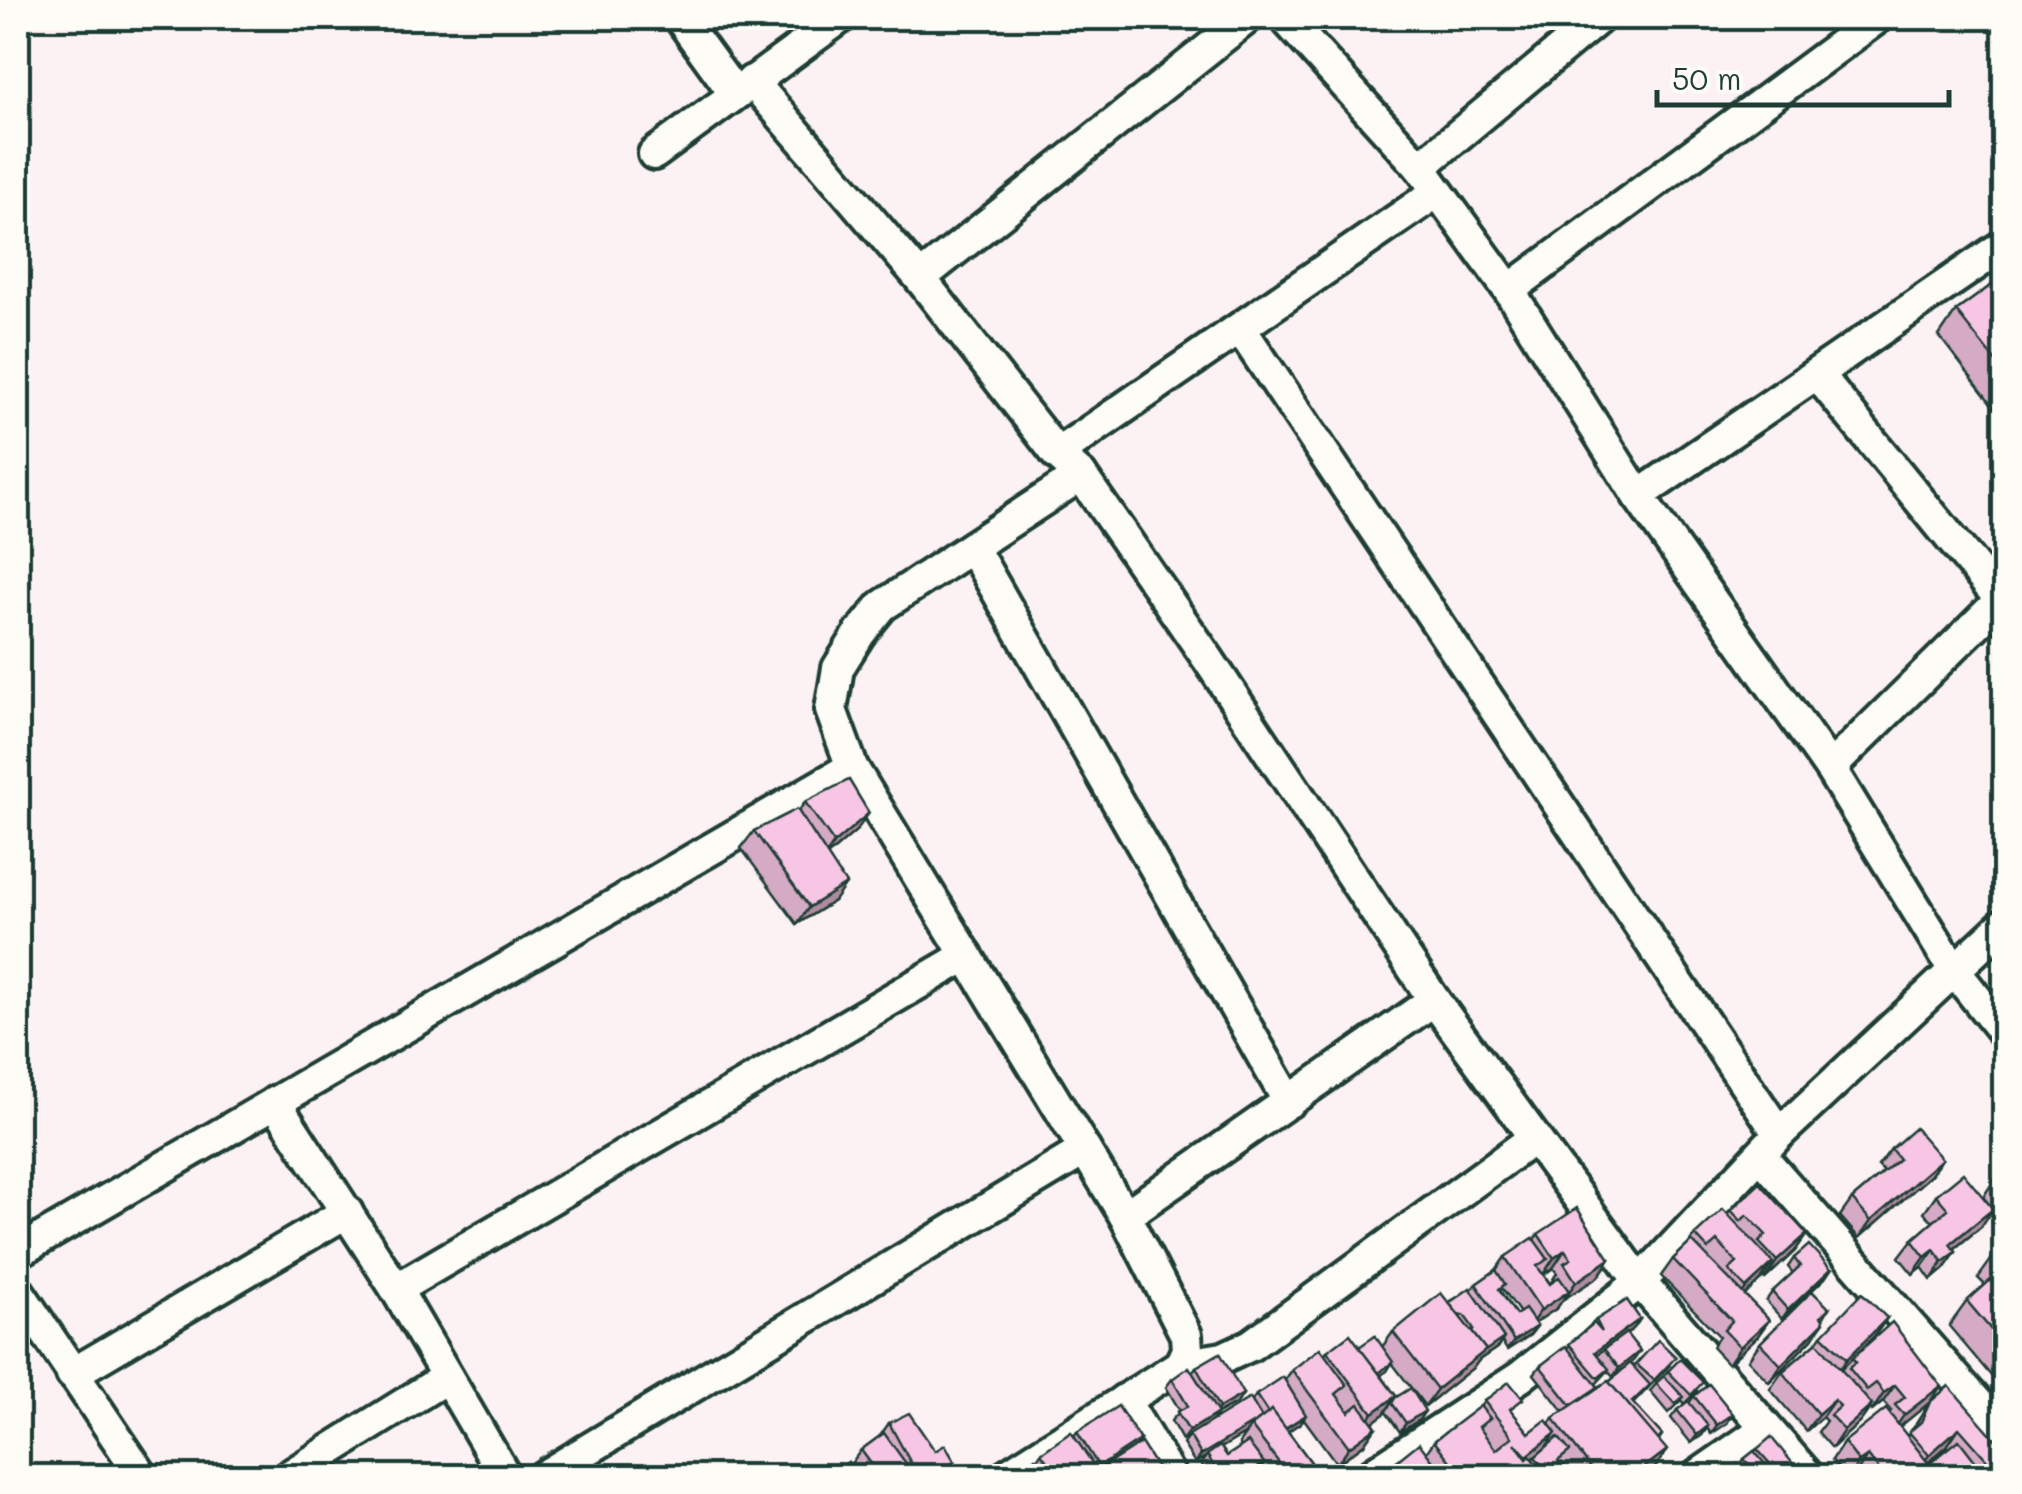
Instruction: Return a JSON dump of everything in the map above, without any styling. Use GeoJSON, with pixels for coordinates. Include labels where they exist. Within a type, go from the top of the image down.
{"type":"FeatureCollection","features":[{"type":"Feature","properties":{"kind":"street"},"geometry":{"type":"LineString","coordinates":[[680,18],[920,278],[1057,454],[1080,475],[1208,659],[1434,1000],[1534,1138],[1640,1282],[1808,1476]]}},
{"type":"Feature","properties":{"kind":"street"},"geometry":{"type":"LineString","coordinates":[[654,154],[840,18]]}},
{"type":"Feature","properties":{"kind":"street"},"geometry":{"type":"LineString","coordinates":[[920,278],[1248,18]]}},
{"type":"Feature","properties":{"kind":"street"},"geometry":{"type":"LineString","coordinates":[[1285,18],[1429,180],[1509,290],[1638,496],[1830,768],[1954,970],[2004,1033]]}},
{"type":"Feature","properties":{"kind":"street"},"geometry":{"type":"LineString","coordinates":[[1057,454],[1240,328],[1429,180],[1598,18]]}},
{"type":"Feature","properties":{"kind":"street"},"geometry":{"type":"LineString","coordinates":[[1509,290],[1876,18]]}},
{"type":"Feature","properties":{"kind":"street"},"geometry":{"type":"LineString","coordinates":[[1638,496],[2004,245]]}},
{"type":"Feature","properties":{"kind":"street"},"geometry":{"type":"LineString","coordinates":[[1240,328],[1770,1145],[2004,1433]]}},
{"type":"Feature","properties":{"kind":"street"},"geometry":{"type":"LineString","coordinates":[[1817,374],[2002,599],[1830,768]]}},
{"type":"Feature","properties":{"kind":"street"},"geometry":{"type":"LineString","coordinates":[[1080,475],[882,606],[838,668],[831,710],[852,767],[1125,1216],[1186,1335],[1187,1350],[1180,1365]]}},
{"type":"Feature","properties":{"kind":"street"},"geometry":{"type":"LineString","coordinates":[[972,547],[1289,1102]]}},
{"type":"Feature","properties":{"kind":"street"},"geometry":{"type":"LineString","coordinates":[[18,1252],[852,767]]}},
{"type":"Feature","properties":{"kind":"street"},"geometry":{"type":"LineString","coordinates":[[1369,1476],[1520,1377],[1640,1282],[1770,1145],[2004,924]]}},
{"type":"Feature","properties":{"kind":"street"},"geometry":{"type":"LineString","coordinates":[[396,1288],[967,955]]}},
{"type":"Feature","properties":{"kind":"street"},"geometry":{"type":"LineString","coordinates":[[1125,1216],[1434,1000]]}},
{"type":"Feature","properties":{"kind":"street"},"geometry":{"type":"LineString","coordinates":[[275,1102],[396,1288],[505,1476]]}},
{"type":"Feature","properties":{"kind":"street"},"geometry":{"type":"LineString","coordinates":[[1005,1476],[1180,1365],[1223,1358],[1252,1345],[1534,1138]]}},
{"type":"Feature","properties":{"kind":"street"},"geometry":{"type":"LineString","coordinates":[[544,1476],[1085,1150]]}},
{"type":"Feature","properties":{"kind":"street"},"geometry":{"type":"LineString","coordinates":[[72,1374],[346,1212]]}},
{"type":"Feature","properties":{"kind":"street"},"geometry":{"type":"LineString","coordinates":[[18,1291],[142,1476]]}},
{"type":"Feature","properties":{"kind":"street"},"geometry":{"type":"LineString","coordinates":[[288,1476],[447,1376]]}},
{"type":"Feature","properties":{"kind":"street"},"geometry":{"type":"LineString","coordinates":[[1124,1400],[1170,1476]]}},
{"type":"Feature","properties":{"kind":"street"},"geometry":{"type":"LineString","coordinates":[[1697,1476],[1766,1428]]}},
{"type":"Feature","properties":{"kind":"building"},"geometry":{"type":"Polygon","coordinates":[[[2004,276],[2004,372],[1956,311],[2004,276]]]}},
{"type":"Feature","properties":{"kind":"building"},"geometry":{"type":"Polygon","coordinates":[[[849,780],[869,813],[834,843],[805,802],[849,780]]]}},
{"type":"Feature","properties":{"kind":"building"},"geometry":{"type":"Polygon","coordinates":[[[797,809],[846,884],[809,907],[754,831],[797,809]]]}},
{"type":"Feature","properties":{"kind":"building"},"geometry":{"type":"Polygon","coordinates":[[[1915,1128],[1942,1159],[1871,1221],[1852,1199],[1899,1159],[1891,1149],[1915,1128]]]}},
{"type":"Feature","properties":{"kind":"building"},"geometry":{"type":"Polygon","coordinates":[[[2004,1171],[2004,1190],[1995,1179],[2004,1171]]]}},
{"type":"Feature","properties":{"kind":"building"},"geometry":{"type":"Polygon","coordinates":[[[1963,1173],[1993,1209],[1950,1244],[1956,1252],[1943,1262],[1934,1250],[1925,1257],[1912,1240],[1948,1209],[1936,1195],[1963,1173]]]}},
{"type":"Feature","properties":{"kind":"building"},"geometry":{"type":"Polygon","coordinates":[[[1760,1183],[1807,1234],[1777,1261],[1759,1242],[1766,1235],[1747,1215],[1741,1221],[1731,1210],[1760,1183]]]}},
{"type":"Feature","properties":{"kind":"building"},"geometry":{"type":"Polygon","coordinates":[[[1577,1208],[1610,1259],[1576,1282],[1564,1263],[1571,1259],[1565,1250],[1554,1258],[1538,1234],[1577,1208]]]}},
{"type":"Feature","properties":{"kind":"building"},"geometry":{"type":"Polygon","coordinates":[[[1723,1209],[1773,1263],[1746,1288],[1729,1270],[1737,1263],[1717,1241],[1708,1249],[1695,1235],[1723,1209]]]}},
{"type":"Feature","properties":{"kind":"building"},"geometry":{"type":"Polygon","coordinates":[[[1533,1238],[1548,1259],[1537,1266],[1550,1284],[1559,1277],[1569,1291],[1541,1310],[1505,1257],[1533,1238]]]}},
{"type":"Feature","properties":{"kind":"building"},"geometry":{"type":"Polygon","coordinates":[[[1692,1241],[1769,1320],[1740,1347],[1724,1330],[1732,1321],[1673,1259],[1692,1241]]]}},
{"type":"Feature","properties":{"kind":"building"},"geometry":{"type":"Polygon","coordinates":[[[1809,1245],[1831,1269],[1788,1310],[1772,1292],[1800,1266],[1794,1258],[1809,1245]]]}},
{"type":"Feature","properties":{"kind":"building"},"geometry":{"type":"Polygon","coordinates":[[[2004,1245],[2004,1263],[1996,1253],[2004,1245]]]}},
{"type":"Feature","properties":{"kind":"building"},"geometry":{"type":"Polygon","coordinates":[[[2004,1268],[2004,1345],[1967,1301],[2004,1268]]]}},
{"type":"Feature","properties":{"kind":"building"},"geometry":{"type":"Polygon","coordinates":[[[1496,1270],[1505,1284],[1499,1289],[1516,1315],[1525,1309],[1537,1326],[1514,1341],[1476,1284],[1496,1270]]]}},
{"type":"Feature","properties":{"kind":"building"},"geometry":{"type":"Polygon","coordinates":[[[1470,1288],[1504,1338],[1485,1351],[1464,1315],[1460,1316],[1449,1303],[1470,1288]]]}},
{"type":"Feature","properties":{"kind":"building"},"geometry":{"type":"Polygon","coordinates":[[[1812,1291],[1829,1308],[1821,1316],[1824,1322],[1781,1365],[1760,1343],[1812,1291]]]}},
{"type":"Feature","properties":{"kind":"building"},"geometry":{"type":"Polygon","coordinates":[[[1441,1293],[1486,1350],[1437,1389],[1393,1332],[1441,1293]]]}},
{"type":"Feature","properties":{"kind":"building"},"geometry":{"type":"Polygon","coordinates":[[[1862,1293],[1887,1318],[1847,1359],[1822,1335],[1862,1293]]]}},
{"type":"Feature","properties":{"kind":"building"},"geometry":{"type":"Polygon","coordinates":[[[1627,1300],[1640,1319],[1595,1352],[1609,1369],[1598,1378],[1569,1344],[1594,1323],[1602,1332],[1596,1320],[1627,1300]]]}},
{"type":"Feature","properties":{"kind":"building"},"geometry":{"type":"Polygon","coordinates":[[[1892,1322],[1941,1386],[1904,1415],[1895,1405],[1905,1397],[1895,1385],[1884,1393],[1876,1383],[1867,1390],[1849,1368],[1856,1362],[1852,1358],[1892,1322]]]}},
{"type":"Feature","properties":{"kind":"building"},"geometry":{"type":"Polygon","coordinates":[[[1626,1333],[1640,1351],[1619,1368],[1604,1349],[1626,1333]]]}},
{"type":"Feature","properties":{"kind":"building"},"geometry":{"type":"Polygon","coordinates":[[[1350,1334],[1396,1396],[1373,1413],[1327,1351],[1350,1334]]]}},
{"type":"Feature","properties":{"kind":"building"},"geometry":{"type":"Polygon","coordinates":[[[1375,1336],[1393,1362],[1379,1373],[1359,1347],[1375,1336]]]}},
{"type":"Feature","properties":{"kind":"building"},"geometry":{"type":"Polygon","coordinates":[[[1658,1340],[1676,1357],[1654,1380],[1636,1364],[1658,1340]]]}},
{"type":"Feature","properties":{"kind":"building"},"geometry":{"type":"Polygon","coordinates":[[[1817,1342],[1872,1405],[1844,1430],[1830,1415],[1840,1406],[1834,1400],[1818,1414],[1782,1372],[1817,1342]]]}},
{"type":"Feature","properties":{"kind":"building"},"geometry":{"type":"Polygon","coordinates":[[[1566,1346],[1598,1387],[1571,1405],[1540,1366],[1566,1346]]]}},
{"type":"Feature","properties":{"kind":"building"},"geometry":{"type":"Polygon","coordinates":[[[1320,1348],[1347,1385],[1336,1394],[1349,1412],[1359,1404],[1376,1427],[1349,1447],[1292,1370],[1320,1348]]]}},
{"type":"Feature","properties":{"kind":"building"},"geometry":{"type":"Polygon","coordinates":[[[1220,1353],[1243,1394],[1219,1408],[1196,1367],[1220,1353]]]}},
{"type":"Feature","properties":{"kind":"building"},"geometry":{"type":"Polygon","coordinates":[[[1680,1359],[1703,1382],[1691,1395],[1668,1371],[1680,1359]]]}},
{"type":"Feature","properties":{"kind":"building"},"geometry":{"type":"Polygon","coordinates":[[[1630,1363],[1650,1385],[1632,1402],[1662,1435],[1658,1440],[1609,1382],[1630,1363]]]}},
{"type":"Feature","properties":{"kind":"building"},"geometry":{"type":"Polygon","coordinates":[[[1189,1367],[1218,1413],[1189,1431],[1177,1412],[1188,1406],[1172,1379],[1189,1367]]]}},
{"type":"Feature","properties":{"kind":"building"},"geometry":{"type":"Polygon","coordinates":[[[1664,1376],[1683,1397],[1675,1404],[1656,1383],[1664,1376]]]}},
{"type":"Feature","properties":{"kind":"building"},"geometry":{"type":"Polygon","coordinates":[[[1283,1377],[1306,1415],[1285,1428],[1256,1395],[1283,1377]]]}},
{"type":"Feature","properties":{"kind":"building"},"geometry":{"type":"Polygon","coordinates":[[[1608,1381],[1667,1450],[1633,1476],[1597,1476],[1553,1418],[1608,1381]]]}},
{"type":"Feature","properties":{"kind":"building"},"geometry":{"type":"Polygon","coordinates":[[[1509,1382],[1523,1399],[1510,1409],[1529,1433],[1546,1420],[1556,1433],[1527,1456],[1515,1443],[1545,1476],[1462,1476],[1434,1441],[1480,1406],[1490,1418],[1479,1427],[1496,1450],[1512,1437],[1484,1401],[1509,1382]]]}},
{"type":"Feature","properties":{"kind":"building"},"geometry":{"type":"Polygon","coordinates":[[[1709,1384],[1733,1414],[1717,1425],[1694,1396],[1709,1384]]]}},
{"type":"Feature","properties":{"kind":"building"},"geometry":{"type":"Polygon","coordinates":[[[1949,1386],[2004,1449],[1989,1462],[1959,1428],[1929,1455],[1909,1432],[1921,1422],[1930,1402],[1949,1386]]]}},
{"type":"Feature","properties":{"kind":"building"},"geometry":{"type":"Polygon","coordinates":[[[1411,1388],[1425,1411],[1406,1423],[1392,1403],[1411,1388]]]}},
{"type":"Feature","properties":{"kind":"building"},"geometry":{"type":"Polygon","coordinates":[[[1250,1398],[1262,1418],[1201,1455],[1189,1435],[1250,1398]]]}},
{"type":"Feature","properties":{"kind":"building"},"geometry":{"type":"Polygon","coordinates":[[[1688,1401],[1708,1426],[1697,1435],[1677,1410],[1688,1401]]]}},
{"type":"Feature","properties":{"kind":"building"},"geometry":{"type":"Polygon","coordinates":[[[1118,1406],[1140,1440],[1099,1467],[1077,1432],[1118,1406]]]}},
{"type":"Feature","properties":{"kind":"building"},"geometry":{"type":"Polygon","coordinates":[[[1886,1409],[1929,1464],[1959,1440],[1983,1471],[1976,1476],[1884,1476],[1868,1456],[1859,1462],[1844,1442],[1886,1409]]]}},
{"type":"Feature","properties":{"kind":"building"},"geometry":{"type":"Polygon","coordinates":[[[1272,1410],[1316,1469],[1306,1476],[1289,1476],[1251,1426],[1272,1410]]]}},
{"type":"Feature","properties":{"kind":"building"},"geometry":{"type":"Polygon","coordinates":[[[909,1413],[935,1451],[945,1445],[955,1462],[928,1476],[918,1476],[889,1423],[909,1413]]]}},
{"type":"Feature","properties":{"kind":"building"},"geometry":{"type":"Polygon","coordinates":[[[1071,1432],[1095,1467],[1082,1476],[1058,1476],[1041,1453],[1071,1432]]]}},
{"type":"Feature","properties":{"kind":"building"},"geometry":{"type":"Polygon","coordinates":[[[884,1433],[915,1476],[880,1476],[861,1450],[884,1433]]]}},
{"type":"Feature","properties":{"kind":"building"},"geometry":{"type":"Polygon","coordinates":[[[1558,1437],[1570,1451],[1558,1461],[1571,1476],[1551,1476],[1535,1457],[1558,1437]]]}},
{"type":"Feature","properties":{"kind":"building"},"geometry":{"type":"Polygon","coordinates":[[[1771,1437],[1795,1466],[1782,1476],[1757,1449],[1771,1437]]]}},
{"type":"Feature","properties":{"kind":"building"},"geometry":{"type":"Polygon","coordinates":[[[1248,1442],[1264,1463],[1243,1476],[1220,1476],[1207,1455],[1220,1446],[1227,1456],[1248,1442]]]}},
{"type":"Feature","properties":{"kind":"building"},"geometry":{"type":"Polygon","coordinates":[[[1141,1443],[1159,1471],[1150,1476],[1089,1476],[1141,1443]]]}},
{"type":"Feature","properties":{"kind":"building"},"geometry":{"type":"Polygon","coordinates":[[[1419,1443],[1435,1464],[1422,1476],[1388,1476],[1384,1471],[1419,1443]]]}},
{"type":"Feature","properties":{"kind":"building"},"geometry":{"type":"Polygon","coordinates":[[[1754,1451],[1775,1476],[1760,1476],[1744,1459],[1754,1451]]]}},
{"type":"Feature","properties":{"kind":"building"},"geometry":{"type":"Polygon","coordinates":[[[1035,1458],[1045,1471],[1040,1476],[1016,1473],[1035,1458]]]}},
{"type":"Feature","properties":{"kind":"building"},"geometry":{"type":"Polygon","coordinates":[[[848,1462],[859,1476],[831,1476],[848,1462]]]}},
{"type":"Feature","properties":{"kind":"building"},"geometry":{"type":"Polygon","coordinates":[[[1737,1464],[1744,1476],[1719,1476],[1719,1475],[1737,1464]]]}},
{"type":"Feature","properties":{"kind":"building"},"geometry":{"type":"Polygon","coordinates":[[[1799,1467],[1807,1476],[1787,1476],[1799,1467]]]}}]}
